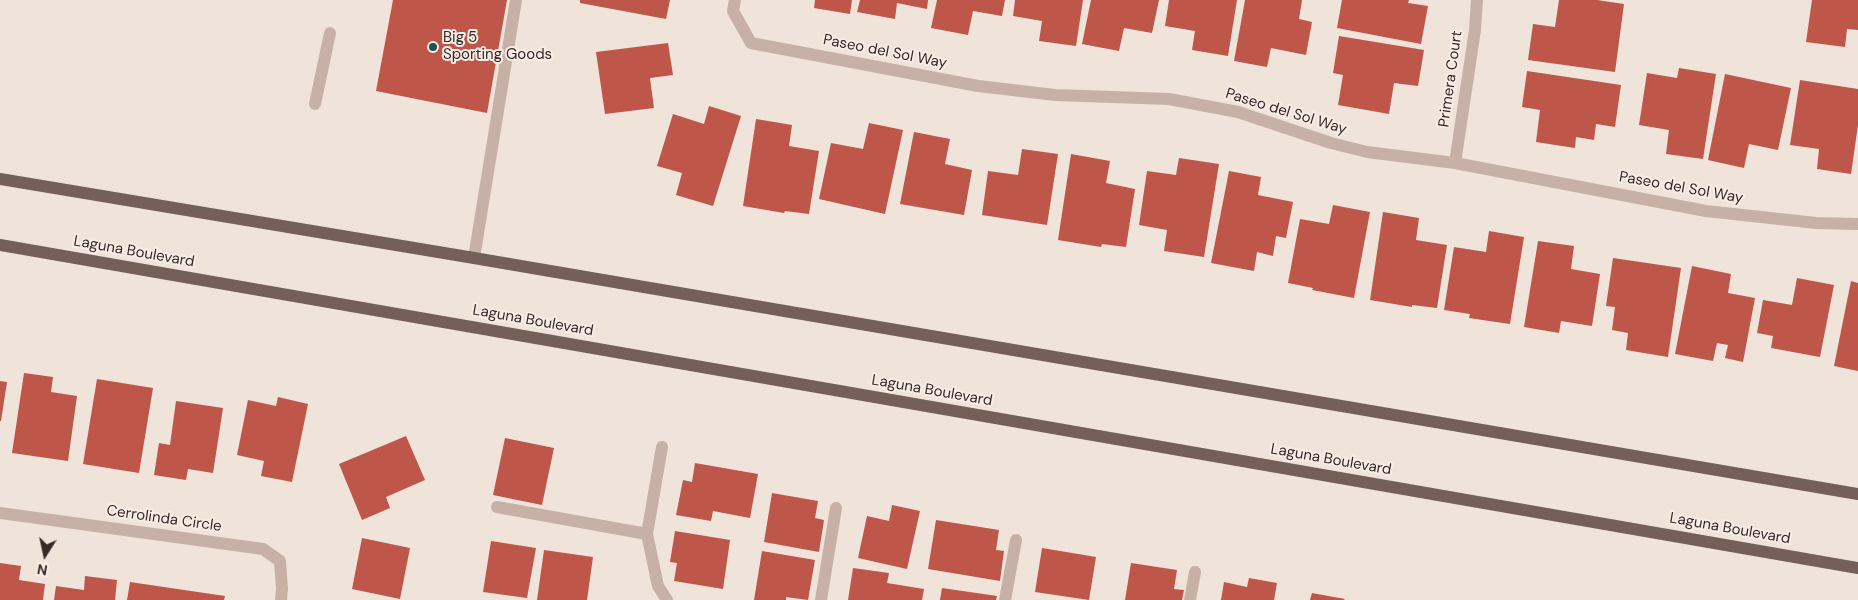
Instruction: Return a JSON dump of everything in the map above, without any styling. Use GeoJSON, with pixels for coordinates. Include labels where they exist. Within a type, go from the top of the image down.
{"type":"FeatureCollection","features":[{"type":"Feature","properties":{"kind":"main road"},"geometry":{"type":"LineString","coordinates":[[0,180],[474,258],[1858,494]]}},
{"type":"Feature","properties":{"kind":"main road","name":"Laguna Boulevard"},"geometry":{"type":"LineString","coordinates":[[0,245],[1858,568]]}},
{"type":"Feature","properties":{"kind":"street"},"geometry":{"type":"LineString","coordinates":[[474,258],[516,0]]}},
{"type":"Feature","properties":{"kind":"street","name":"Paseo del Sol Way"},"geometry":{"type":"LineString","coordinates":[[734,0],[733,11],[752,43],[978,86],[1054,96],[1169,99],[1238,112],[1331,143],[1367,152],[1455,162],[1706,211],[1806,222],[1858,224]]}},
{"type":"Feature","properties":{"kind":"street","name":"Primera Court"},"geometry":{"type":"LineString","coordinates":[[1455,162],[1477,0]]}},
{"type":"Feature","properties":{"kind":"street"},"geometry":{"type":"LineString","coordinates":[[315,104],[330,33]]}},
{"type":"Feature","properties":{"kind":"street"},"geometry":{"type":"LineString","coordinates":[[662,447],[647,534],[658,586],[667,600]]}},
{"type":"Feature","properties":{"kind":"street"},"geometry":{"type":"LineString","coordinates":[[497,507],[647,534]]}},
{"type":"Feature","properties":{"kind":"street"},"geometry":{"type":"LineString","coordinates":[[820,600],[836,508]]}},
{"type":"Feature","properties":{"kind":"street","name":"Cerrolinda Circle"},"geometry":{"type":"LineString","coordinates":[[0,512],[263,549],[280,560],[281,600]]}},
{"type":"Feature","properties":{"kind":"street"},"geometry":{"type":"LineString","coordinates":[[1005,600],[1016,540]]}},
{"type":"Feature","properties":{"kind":"street"},"geometry":{"type":"LineString","coordinates":[[1190,600],[1195,572]]}},
{"type":"Feature","properties":{"kind":"building"},"geometry":{"type":"Polygon","coordinates":[[[393,0],[507,0],[487,113],[376,91],[393,0]]]}},
{"type":"Feature","properties":{"kind":"building"},"geometry":{"type":"Polygon","coordinates":[[[580,0],[670,0],[666,19],[580,3],[580,0]]]}},
{"type":"Feature","properties":{"kind":"building"},"geometry":{"type":"Polygon","coordinates":[[[815,0],[852,0],[850,14],[814,8],[815,0]]]}},
{"type":"Feature","properties":{"kind":"building"},"geometry":{"type":"Polygon","coordinates":[[[860,0],[928,0],[927,9],[897,3],[895,19],[857,12],[860,0]]]}},
{"type":"Feature","properties":{"kind":"building"},"geometry":{"type":"Polygon","coordinates":[[[937,0],[1005,0],[1002,16],[973,11],[968,35],[931,28],[937,0]]]}},
{"type":"Feature","properties":{"kind":"building"},"geometry":{"type":"Polygon","coordinates":[[[1015,0],[1083,0],[1076,46],[1039,41],[1042,21],[1013,16],[1015,0]]]}},
{"type":"Feature","properties":{"kind":"building"},"geometry":{"type":"Polygon","coordinates":[[[1091,0],[1159,0],[1152,33],[1124,28],[1119,51],[1082,44],[1091,0]]]}},
{"type":"Feature","properties":{"kind":"building"},"geometry":{"type":"Polygon","coordinates":[[[1169,0],[1237,0],[1228,56],[1192,50],[1195,31],[1165,26],[1169,0]]]}},
{"type":"Feature","properties":{"kind":"building"},"geometry":{"type":"Polygon","coordinates":[[[1245,0],[1302,0],[1299,19],[1312,22],[1306,55],[1271,48],[1267,67],[1234,61],[1245,0]]]}},
{"type":"Feature","properties":{"kind":"building"},"geometry":{"type":"Polygon","coordinates":[[[1342,0],[1409,0],[1408,3],[1428,6],[1421,44],[1337,28],[1342,0]]]}},
{"type":"Feature","properties":{"kind":"building"},"geometry":{"type":"Polygon","coordinates":[[[1559,0],[1597,0],[1624,4],[1615,72],[1528,60],[1533,24],[1555,27],[1559,0]]]}},
{"type":"Feature","properties":{"kind":"building"},"geometry":{"type":"Polygon","coordinates":[[[1812,0],[1858,0],[1858,30],[1847,29],[1845,47],[1806,42],[1812,0]]]}},
{"type":"Feature","properties":{"kind":"building"},"geometry":{"type":"Polygon","coordinates":[[[1339,36],[1424,50],[1418,86],[1394,83],[1389,114],[1338,105],[1343,75],[1333,73],[1339,36]]]}},
{"type":"Feature","properties":{"kind":"building"},"geometry":{"type":"Polygon","coordinates":[[[668,43],[673,75],[650,78],[654,108],[605,114],[596,52],[668,43]]]}},
{"type":"Feature","properties":{"kind":"building"},"geometry":{"type":"Polygon","coordinates":[[[1679,68],[1716,74],[1703,159],[1666,154],[1669,130],[1639,125],[1647,73],[1677,78],[1679,68]]]}},
{"type":"Feature","properties":{"kind":"building"},"geometry":{"type":"Polygon","coordinates":[[[1527,71],[1621,85],[1615,127],[1596,124],[1594,140],[1576,137],[1575,148],[1536,142],[1540,110],[1522,107],[1527,71]]]}},
{"type":"Feature","properties":{"kind":"building"},"geometry":{"type":"Polygon","coordinates":[[[1725,74],[1791,88],[1778,150],[1749,144],[1744,168],[1708,160],[1725,74]]]}},
{"type":"Feature","properties":{"kind":"building"},"geometry":{"type":"Polygon","coordinates":[[[1800,80],[1858,89],[1858,125],[1851,174],[1817,169],[1819,149],[1790,145],[1800,80]]]}},
{"type":"Feature","properties":{"kind":"building"},"geometry":{"type":"Polygon","coordinates":[[[709,106],[741,116],[713,206],[676,195],[682,173],[657,166],[673,114],[704,124],[709,106]]]}},
{"type":"Feature","properties":{"kind":"building"},"geometry":{"type":"Polygon","coordinates":[[[756,119],[792,125],[789,146],[819,151],[809,214],[785,211],[784,213],[743,206],[756,119]]]}},
{"type":"Feature","properties":{"kind":"building"},"geometry":{"type":"Polygon","coordinates":[[[869,123],[903,130],[885,214],[819,199],[831,143],[863,149],[869,123]]]}},
{"type":"Feature","properties":{"kind":"building"},"geometry":{"type":"Polygon","coordinates":[[[914,132],[950,139],[945,164],[972,170],[964,215],[900,204],[914,132]]]}},
{"type":"Feature","properties":{"kind":"building"},"geometry":{"type":"Polygon","coordinates":[[[1022,149],[1058,154],[1047,225],[982,215],[988,171],[1018,175],[1022,149]]]}},
{"type":"Feature","properties":{"kind":"building"},"geometry":{"type":"Polygon","coordinates":[[[1071,154],[1110,161],[1106,183],[1135,189],[1126,247],[1102,244],[1101,247],[1058,240],[1071,154]]]}},
{"type":"Feature","properties":{"kind":"building"},"geometry":{"type":"Polygon","coordinates":[[[1179,158],[1219,164],[1204,257],[1164,251],[1167,230],[1139,225],[1147,171],[1176,175],[1179,158]]]}},
{"type":"Feature","properties":{"kind":"building"},"geometry":{"type":"Polygon","coordinates":[[[1229,171],[1261,177],[1258,195],[1293,202],[1286,238],[1276,236],[1273,256],[1257,252],[1254,271],[1211,263],[1229,171]]]}},
{"type":"Feature","properties":{"kind":"building"},"geometry":{"type":"Polygon","coordinates":[[[1333,205],[1370,212],[1354,298],[1312,290],[1313,288],[1288,283],[1300,219],[1329,224],[1333,205]]]}},
{"type":"Feature","properties":{"kind":"building"},"geometry":{"type":"Polygon","coordinates":[[[1383,212],[1419,218],[1416,240],[1447,245],[1437,308],[1412,305],[1412,307],[1370,300],[1383,212]]]}},
{"type":"Feature","properties":{"kind":"building"},"geometry":{"type":"Polygon","coordinates":[[[1489,231],[1524,237],[1510,324],[1469,318],[1470,314],[1444,310],[1454,247],[1486,252],[1489,231]]]}},
{"type":"Feature","properties":{"kind":"building"},"geometry":{"type":"Polygon","coordinates":[[[1538,241],[1574,246],[1571,269],[1600,274],[1592,326],[1561,321],[1559,333],[1524,327],[1538,241]]]}},
{"type":"Feature","properties":{"kind":"building"},"geometry":{"type":"Polygon","coordinates":[[[1613,258],[1681,268],[1668,357],[1626,350],[1628,333],[1612,330],[1615,307],[1606,306],[1613,258]]]}},
{"type":"Feature","properties":{"kind":"building"},"geometry":{"type":"Polygon","coordinates":[[[1692,266],[1731,274],[1728,293],[1755,298],[1743,362],[1725,358],[1728,345],[1717,343],[1713,361],[1675,354],[1692,266]]]}},
{"type":"Feature","properties":{"kind":"building"},"geometry":{"type":"Polygon","coordinates":[[[1797,278],[1834,285],[1820,357],[1771,348],[1773,336],[1757,333],[1763,300],[1792,305],[1797,278]]]}},
{"type":"Feature","properties":{"kind":"building"},"geometry":{"type":"Polygon","coordinates":[[[1851,281],[1858,283],[1858,371],[1834,366],[1851,281]]]}},
{"type":"Feature","properties":{"kind":"building"},"geometry":{"type":"Polygon","coordinates":[[[24,373],[53,377],[51,392],[77,396],[68,461],[12,453],[24,373]]]}},
{"type":"Feature","properties":{"kind":"building"},"geometry":{"type":"Polygon","coordinates":[[[97,379],[153,388],[139,473],[83,464],[97,379]]]}},
{"type":"Feature","properties":{"kind":"building"},"geometry":{"type":"Polygon","coordinates":[[[0,381],[7,382],[1,421],[0,421],[0,381]]]}},
{"type":"Feature","properties":{"kind":"building"},"geometry":{"type":"Polygon","coordinates":[[[278,397],[308,404],[292,482],[261,476],[264,461],[237,455],[248,400],[276,406],[278,397]]]}},
{"type":"Feature","properties":{"kind":"building"},"geometry":{"type":"Polygon","coordinates":[[[176,401],[223,408],[213,473],[188,469],[186,480],[154,475],[159,443],[170,445],[176,401]]]}},
{"type":"Feature","properties":{"kind":"building"},"geometry":{"type":"Polygon","coordinates":[[[406,436],[425,480],[386,497],[390,508],[362,520],[339,464],[406,436]]]}},
{"type":"Feature","properties":{"kind":"building"},"geometry":{"type":"Polygon","coordinates":[[[505,438],[554,448],[542,505],[493,495],[505,438]]]}},
{"type":"Feature","properties":{"kind":"building"},"geometry":{"type":"Polygon","coordinates":[[[695,463],[758,474],[750,518],[713,511],[711,521],[676,515],[683,480],[692,482],[695,463]]]}},
{"type":"Feature","properties":{"kind":"building"},"geometry":{"type":"Polygon","coordinates":[[[772,493],[818,501],[815,518],[824,520],[819,552],[764,542],[772,493]]]}},
{"type":"Feature","properties":{"kind":"building"},"geometry":{"type":"Polygon","coordinates":[[[892,505],[920,511],[907,569],[858,558],[867,516],[889,521],[892,505]]]}},
{"type":"Feature","properties":{"kind":"building"},"geometry":{"type":"Polygon","coordinates":[[[936,520],[999,530],[996,550],[1004,551],[1000,581],[928,569],[936,520]]]}},
{"type":"Feature","properties":{"kind":"building"},"geometry":{"type":"Polygon","coordinates":[[[675,531],[730,540],[723,589],[674,581],[677,563],[670,562],[675,531]]]}},
{"type":"Feature","properties":{"kind":"building"},"geometry":{"type":"Polygon","coordinates":[[[362,538],[410,548],[400,599],[352,589],[362,538]]]}},
{"type":"Feature","properties":{"kind":"building"},"geometry":{"type":"Polygon","coordinates":[[[491,541],[536,548],[527,598],[483,592],[491,541]]]}},
{"type":"Feature","properties":{"kind":"building"},"geometry":{"type":"Polygon","coordinates":[[[1042,548],[1096,557],[1089,600],[1035,592],[1042,548]]]}},
{"type":"Feature","properties":{"kind":"building"},"geometry":{"type":"Polygon","coordinates":[[[544,550],[593,557],[587,600],[537,600],[544,550]]]}},
{"type":"Feature","properties":{"kind":"building"},"geometry":{"type":"Polygon","coordinates":[[[762,551],[815,560],[808,600],[786,597],[786,600],[754,600],[762,551]]]}},
{"type":"Feature","properties":{"kind":"building"},"geometry":{"type":"Polygon","coordinates":[[[0,563],[21,566],[19,580],[45,584],[43,600],[0,600],[0,563]]]}},
{"type":"Feature","properties":{"kind":"building"},"geometry":{"type":"Polygon","coordinates":[[[1131,563],[1177,570],[1174,589],[1184,590],[1182,600],[1125,600],[1131,563]]]}},
{"type":"Feature","properties":{"kind":"building"},"geometry":{"type":"Polygon","coordinates":[[[853,568],[889,573],[887,583],[924,589],[922,600],[848,600],[853,568]]]}},
{"type":"Feature","properties":{"kind":"building"},"geometry":{"type":"Polygon","coordinates":[[[85,576],[117,580],[115,600],[54,600],[56,586],[84,590],[85,576]]]}},
{"type":"Feature","properties":{"kind":"building"},"geometry":{"type":"Polygon","coordinates":[[[1249,578],[1277,583],[1274,600],[1221,600],[1224,582],[1247,587],[1249,578]]]}},
{"type":"Feature","properties":{"kind":"building"},"geometry":{"type":"Polygon","coordinates":[[[130,582],[225,596],[224,600],[127,600],[130,582]]]}},
{"type":"Feature","properties":{"kind":"building"},"geometry":{"type":"Polygon","coordinates":[[[942,588],[997,596],[996,600],[940,600],[942,588]]]}},
{"type":"Feature","properties":{"kind":"building"},"geometry":{"type":"Polygon","coordinates":[[[1312,593],[1345,599],[1310,600],[1312,593]]]}},
{"type":"Feature","properties":{"kind":"place","name":"Big 5 Sporting Goods"},"geometry":{"type":"Point","coordinates":[433,47]}}]}
